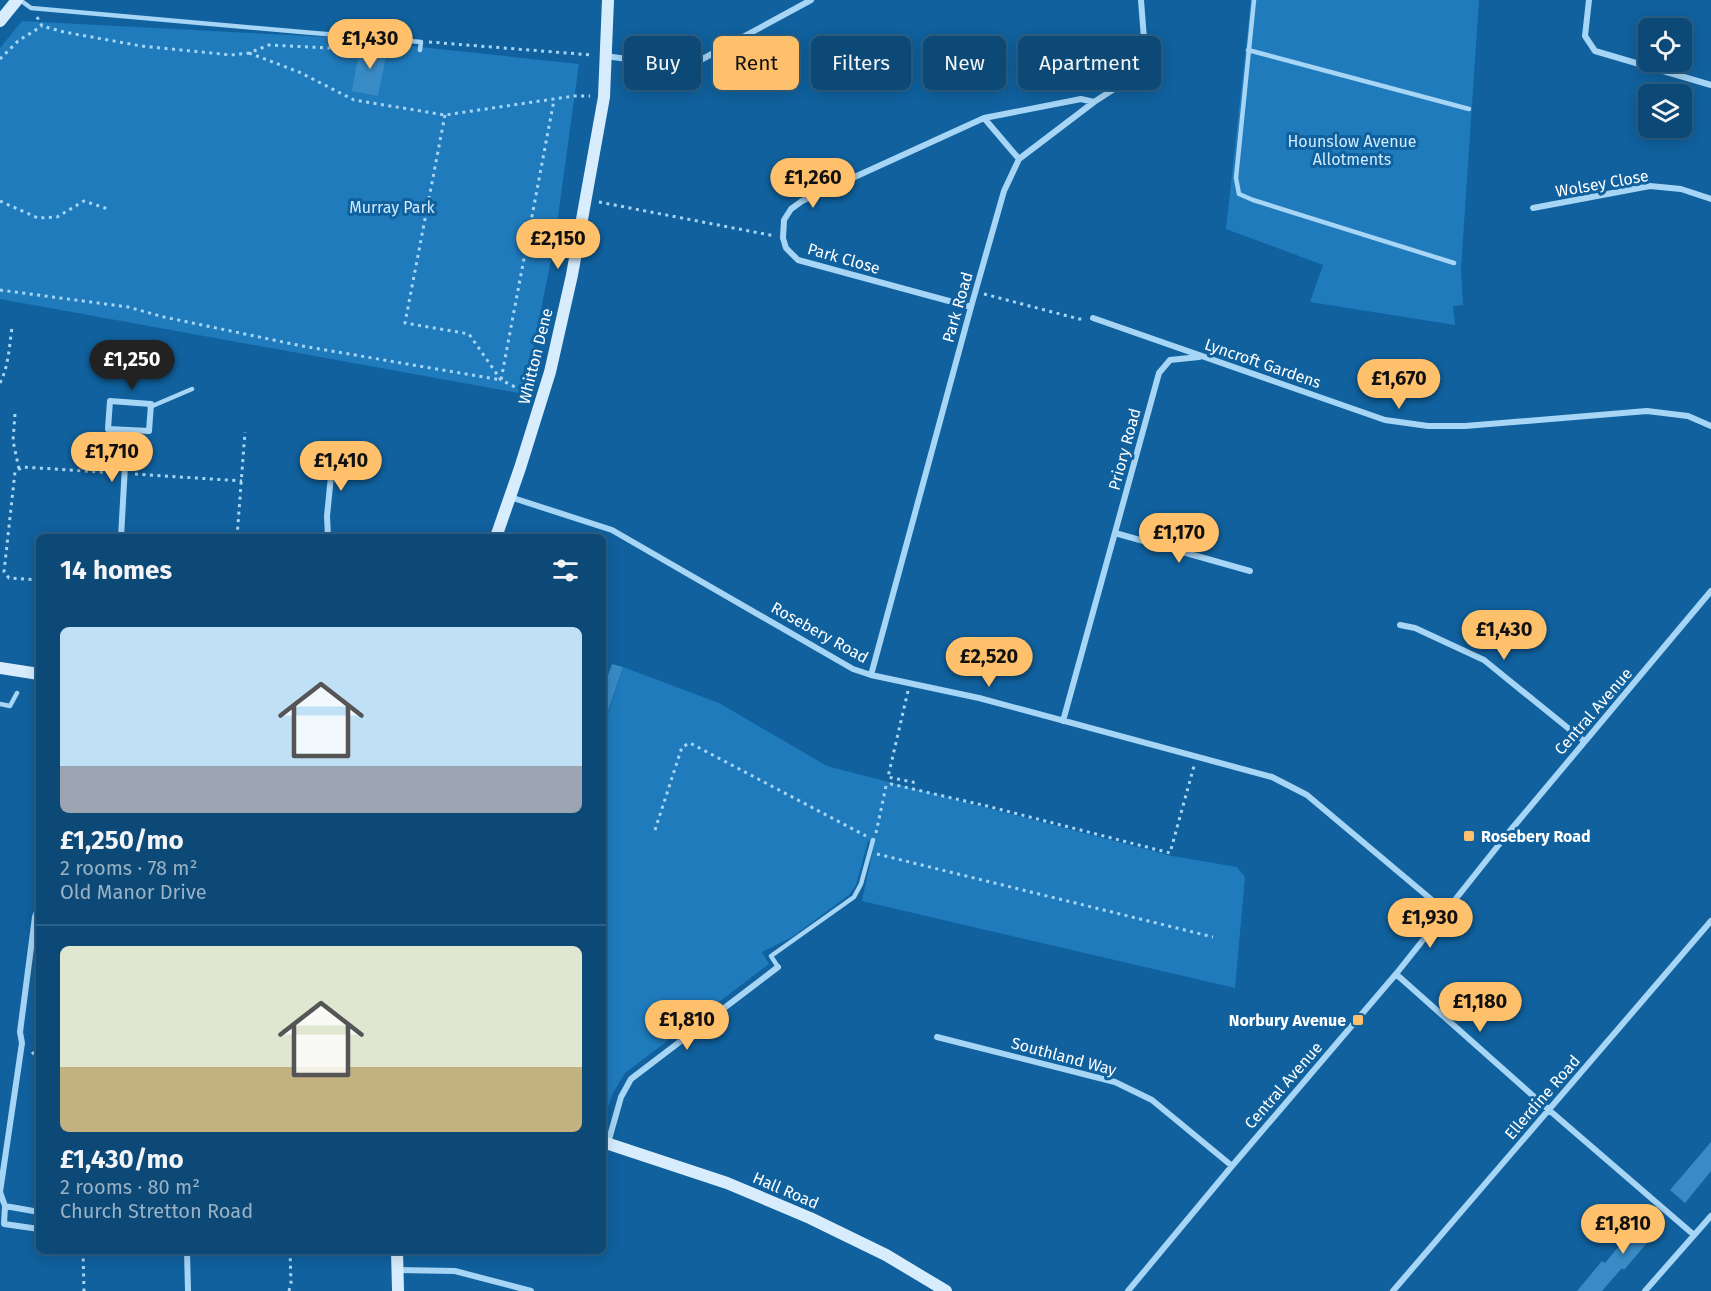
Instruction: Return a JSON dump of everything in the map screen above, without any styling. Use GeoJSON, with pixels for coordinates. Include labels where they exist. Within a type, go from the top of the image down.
{"type":"FeatureCollection","features":[{"type":"Feature","properties":{"kind":"street"},"geometry":{"type":"LineString","coordinates":[[0,21],[18,0]]}},
{"type":"Feature","properties":{"kind":"street","name":"Whitton Dene"},"geometry":{"type":"LineString","coordinates":[[497,534],[550,372],[572,275],[604,97],[608,0]]}},
{"type":"Feature","properties":{"kind":"street"},"geometry":{"type":"LineString","coordinates":[[605,56],[680,66],[697,62],[811,0]]}},
{"type":"Feature","properties":{"kind":"street","name":"Park Road"},"geometry":{"type":"LineString","coordinates":[[872,675],[1004,191],[1019,159],[1094,102],[1128,80],[1139,64],[1144,39],[1141,0]]}},
{"type":"Feature","properties":{"kind":"street"},"geometry":{"type":"LineString","coordinates":[[1589,0],[1586,36],[1595,51],[1711,85]]}},
{"type":"Feature","properties":{"kind":"street"},"geometry":{"type":"LineString","coordinates":[[783,238],[784,220],[791,209],[802,201],[984,118],[1081,99],[1094,102]]}},
{"type":"Feature","properties":{"kind":"street"},"geometry":{"type":"LineString","coordinates":[[984,118],[1019,159]]}},
{"type":"Feature","properties":{"kind":"street","name":"Wolsey Close"},"geometry":{"type":"LineString","coordinates":[[1533,208],[1650,186],[1682,189],[1711,199]]}},
{"type":"Feature","properties":{"kind":"street","name":"Park Close"},"geometry":{"type":"LineString","coordinates":[[783,238],[786,248],[798,260],[971,307]]}},
{"type":"Feature","properties":{"kind":"street","name":"Lyncroft Gardens"},"geometry":{"type":"LineString","coordinates":[[1093,318],[1385,420],[1428,426],[1465,426],[1647,411],[1688,416],[1711,426]]}},
{"type":"Feature","properties":{"kind":"street","name":"Priory Road"},"geometry":{"type":"LineString","coordinates":[[1063,721],[1159,373],[1170,360],[1204,357]]}},
{"type":"Feature","properties":{"kind":"street"},"geometry":{"type":"LineString","coordinates":[[110,401],[151,404],[149,431],[127,430],[108,429],[110,401]]}},
{"type":"Feature","properties":{"kind":"street"},"geometry":{"type":"LineString","coordinates":[[121,534],[127,430]]}},
{"type":"Feature","properties":{"kind":"street"},"geometry":{"type":"LineString","coordinates":[[328,534],[327,516],[334,446]]}},
{"type":"Feature","properties":{"kind":"street","name":"Rosebery Road"},"geometry":{"type":"LineString","coordinates":[[510,497],[612,530],[853,669],[910,684],[979,698],[1272,777],[1307,795],[1444,911]]}},
{"type":"Feature","properties":{"kind":"street"},"geometry":{"type":"LineString","coordinates":[[1116,533],[1250,571]]}},
{"type":"Feature","properties":{"kind":"street","name":"Central Avenue"},"geometry":{"type":"LineString","coordinates":[[1128,1291],[1396,974],[1444,911],[1711,591]]}},
{"type":"Feature","properties":{"kind":"street"},"geometry":{"type":"LineString","coordinates":[[1400,625],[1415,628],[1484,660],[1584,741]]}},
{"type":"Feature","properties":{"kind":"street"},"geometry":{"type":"LineString","coordinates":[[0,668],[36,674]]}},
{"type":"Feature","properties":{"kind":"street","name":"Ellerdine Road"},"geometry":{"type":"LineString","coordinates":[[1393,1291],[1711,921]]}},
{"type":"Feature","properties":{"kind":"street"},"geometry":{"type":"LineString","coordinates":[[36,924],[20,1032],[22,1042],[0,1192],[5,1206],[4,1224],[36,1229]]}},
{"type":"Feature","properties":{"kind":"street"},"geometry":{"type":"LineString","coordinates":[[606,1142],[621,1097],[631,1079],[778,967]]}},
{"type":"Feature","properties":{"kind":"street"},"geometry":{"type":"LineString","coordinates":[[1396,974],[1694,1235]]}},
{"type":"Feature","properties":{"kind":"street","name":"Southland Way"},"geometry":{"type":"LineString","coordinates":[[937,1037],[1115,1082],[1152,1100],[1232,1166]]}},
{"type":"Feature","properties":{"kind":"street","name":"Hall Road"},"geometry":{"type":"LineString","coordinates":[[606,1142],[727,1183],[810,1218],[886,1255],[932,1287],[946,1291]]}},
{"type":"Feature","properties":{"kind":"street"},"geometry":{"type":"LineString","coordinates":[[5,1206],[36,1211]]}},
{"type":"Feature","properties":{"kind":"street"},"geometry":{"type":"LineString","coordinates":[[1645,1291],[1711,1216]]}},
{"type":"Feature","properties":{"kind":"street"},"geometry":{"type":"LineString","coordinates":[[187,1254],[188,1291]]}},
{"type":"Feature","properties":{"kind":"street"},"geometry":{"type":"LineString","coordinates":[[397,1254],[398,1291]]}},
{"type":"Feature","properties":{"kind":"street"},"geometry":{"type":"LineString","coordinates":[[398,1270],[455,1271],[531,1291]]}},
{"type":"Feature","properties":{"kind":"lane"},"geometry":{"type":"LineString","coordinates":[[18,0],[31,8],[421,42],[420,50]]}},
{"type":"Feature","properties":{"kind":"lane"},"geometry":{"type":"LineString","coordinates":[[1254,0],[1236,178],[1239,194],[1454,263]]}},
{"type":"Feature","properties":{"kind":"lane"},"geometry":{"type":"LineString","coordinates":[[1248,50],[1468,109]]}},
{"type":"Feature","properties":{"kind":"lane"},"geometry":{"type":"LineString","coordinates":[[150,407],[192,389]]}},
{"type":"Feature","properties":{"kind":"lane"},"geometry":{"type":"LineString","coordinates":[[0,704],[10,705],[17,693]]}},
{"type":"Feature","properties":{"kind":"lane"},"geometry":{"type":"LineString","coordinates":[[778,967],[771,956],[854,897],[861,884],[872,839]]}},
{"type":"Feature","properties":{"kind":"path"},"geometry":{"type":"LineString","coordinates":[[31,8],[42,26],[64,32],[141,46],[231,55],[249,53],[269,45],[350,48],[352,36]]}},
{"type":"Feature","properties":{"kind":"path"},"geometry":{"type":"LineString","coordinates":[[0,59],[18,41],[42,26]]}},
{"type":"Feature","properties":{"kind":"path"},"geometry":{"type":"LineString","coordinates":[[421,42],[605,56]]}},
{"type":"Feature","properties":{"kind":"path"},"geometry":{"type":"LineString","coordinates":[[249,53],[299,72],[354,100],[445,115],[585,95],[604,97]]}},
{"type":"Feature","properties":{"kind":"path"},"geometry":{"type":"LineString","coordinates":[[501,380],[554,100]]}},
{"type":"Feature","properties":{"kind":"path"},"geometry":{"type":"LineString","coordinates":[[445,115],[405,323],[469,334],[501,380]]}},
{"type":"Feature","properties":{"kind":"path"},"geometry":{"type":"LineString","coordinates":[[585,200],[783,238]]}},
{"type":"Feature","properties":{"kind":"path"},"geometry":{"type":"LineString","coordinates":[[0,201],[38,218],[57,217],[84,201],[108,209]]}},
{"type":"Feature","properties":{"kind":"path"},"geometry":{"type":"LineString","coordinates":[[0,290],[128,307],[302,346],[501,380],[525,393],[543,396]]}},
{"type":"Feature","properties":{"kind":"path"},"geometry":{"type":"LineString","coordinates":[[975,291],[1078,320],[1093,318]]}},
{"type":"Feature","properties":{"kind":"path"},"geometry":{"type":"LineString","coordinates":[[0,383],[9,358],[12,328]]}},
{"type":"Feature","properties":{"kind":"path"},"geometry":{"type":"LineString","coordinates":[[15,414],[13,441],[19,469]]}},
{"type":"Feature","properties":{"kind":"path"},"geometry":{"type":"LineString","coordinates":[[237,534],[245,432]]}},
{"type":"Feature","properties":{"kind":"path"},"geometry":{"type":"LineString","coordinates":[[36,580],[9,578],[4,572],[6,537],[15,472],[22,467],[242,482]]}},
{"type":"Feature","properties":{"kind":"path"},"geometry":{"type":"LineString","coordinates":[[910,684],[888,777],[917,783]]}},
{"type":"Feature","properties":{"kind":"path"},"geometry":{"type":"LineString","coordinates":[[655,830],[682,747],[690,743],[872,839],[876,832],[886,786],[891,783],[1170,853],[1196,756]]}},
{"type":"Feature","properties":{"kind":"path"},"geometry":{"type":"LineString","coordinates":[[885,856],[1213,938]]}},
{"type":"Feature","properties":{"kind":"path"},"geometry":{"type":"LineString","coordinates":[[83,1254],[84,1291]]}},
{"type":"Feature","properties":{"kind":"path"},"geometry":{"type":"LineString","coordinates":[[289,1291],[290,1254]]}},
{"type":"Feature","properties":{"kind":"green space","name":"Hounslow Avenue Allotments"},"geometry":{"type":"Polygon","coordinates":[[[1251,0],[1479,0],[1461,269],[1463,305],[1453,306],[1455,325],[1310,302],[1323,265],[1226,229],[1251,0]]]}},
{"type":"Feature","properties":{"kind":"green space","name":"Murray Park"},"geometry":{"type":"Polygon","coordinates":[[[22,21],[327,37],[579,64],[554,245],[524,394],[0,299],[0,48],[22,21]]]}},
{"type":"Feature","properties":{"kind":"green space"},"geometry":{"type":"Polygon","coordinates":[[[623,667],[719,703],[827,766],[1172,856],[1237,867],[1245,877],[1235,988],[862,901],[874,844],[868,841],[856,885],[849,895],[792,937],[762,952],[769,964],[625,1073],[613,1093],[606,1113],[606,720],[623,667]]]}},
{"type":"Feature","properties":{"kind":"building"},"geometry":{"type":"Polygon","coordinates":[[[363,44],[386,48],[378,96],[352,91],[359,52],[363,44]]]}},
{"type":"Feature","properties":{"kind":"building"},"geometry":{"type":"Polygon","coordinates":[[[612,664],[623,667],[606,717],[606,681],[612,664]]]}},
{"type":"Feature","properties":{"kind":"building"},"geometry":{"type":"Polygon","coordinates":[[[1711,1142],[1711,1171],[1685,1203],[1670,1190],[1711,1142]]]}},
{"type":"Feature","properties":{"kind":"building"},"geometry":{"type":"Polygon","coordinates":[[[1648,1211],[1661,1222],[1656,1228],[1658,1230],[1624,1270],[1622,1268],[1602,1291],[1577,1291],[1602,1261],[1605,1263],[1648,1211]]]}},
{"type":"Feature","properties":{"kind":"place","name":"Rosebery Road"},"geometry":{"type":"Point","coordinates":[1469,836]}},
{"type":"Feature","properties":{"kind":"place","name":"Norbury Avenue"},"geometry":{"type":"Point","coordinates":[1358,1020]}}]}
